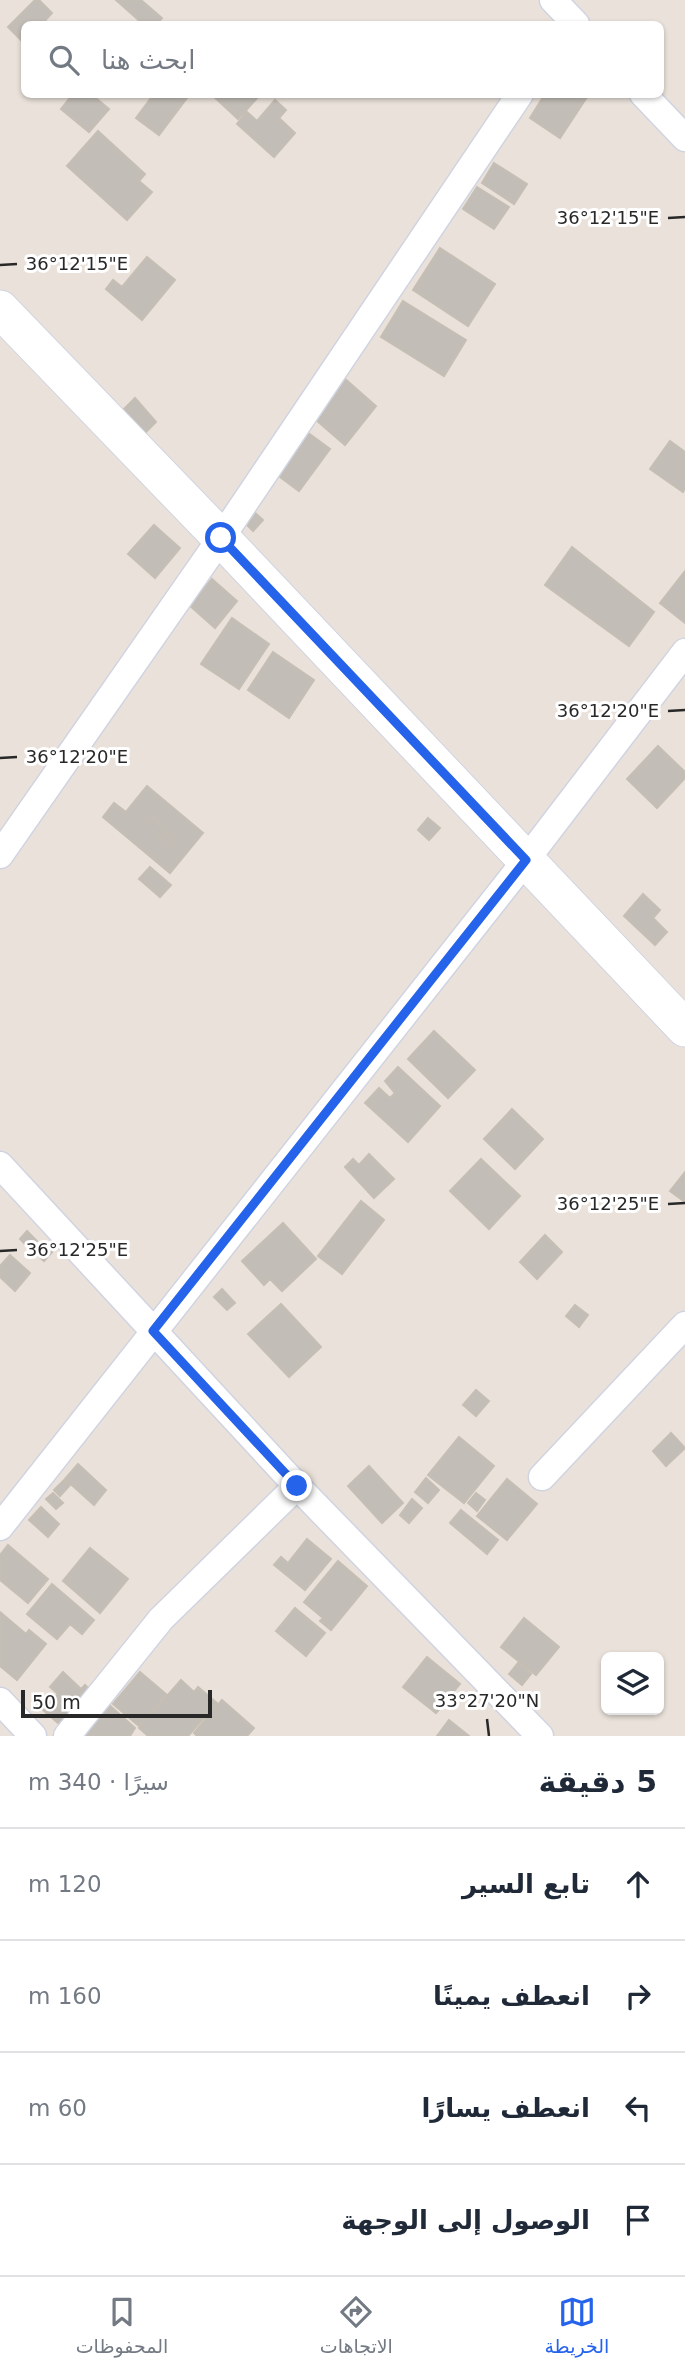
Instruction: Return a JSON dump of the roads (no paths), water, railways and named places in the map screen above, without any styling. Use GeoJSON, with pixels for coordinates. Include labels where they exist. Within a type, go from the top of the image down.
{"type":"FeatureCollection","features":[{"type":"Feature","properties":{"kind":"main road"},"geometry":{"type":"LineString","coordinates":[[0,309],[685,1028]]}},
{"type":"Feature","properties":{"kind":"street"},"geometry":{"type":"LineString","coordinates":[[0,855],[221,538],[517,98]]}},
{"type":"Feature","properties":{"kind":"street"},"geometry":{"type":"LineString","coordinates":[[647,98],[685,138]]}},
{"type":"Feature","properties":{"kind":"street"},"geometry":{"type":"LineString","coordinates":[[0,1527],[526,860],[685,652]]}},
{"type":"Feature","properties":{"kind":"street"},"geometry":{"type":"LineString","coordinates":[[0,1166],[297,1486],[540,1736]]}},
{"type":"Feature","properties":{"kind":"street"},"geometry":{"type":"LineString","coordinates":[[542,1477],[685,1325]]}},
{"type":"Feature","properties":{"kind":"street"},"geometry":{"type":"LineString","coordinates":[[67,1736],[161,1619],[297,1486]]}},
{"type":"Feature","properties":{"kind":"street"},"geometry":{"type":"LineString","coordinates":[[1,1702],[33,1736]]}}]}
